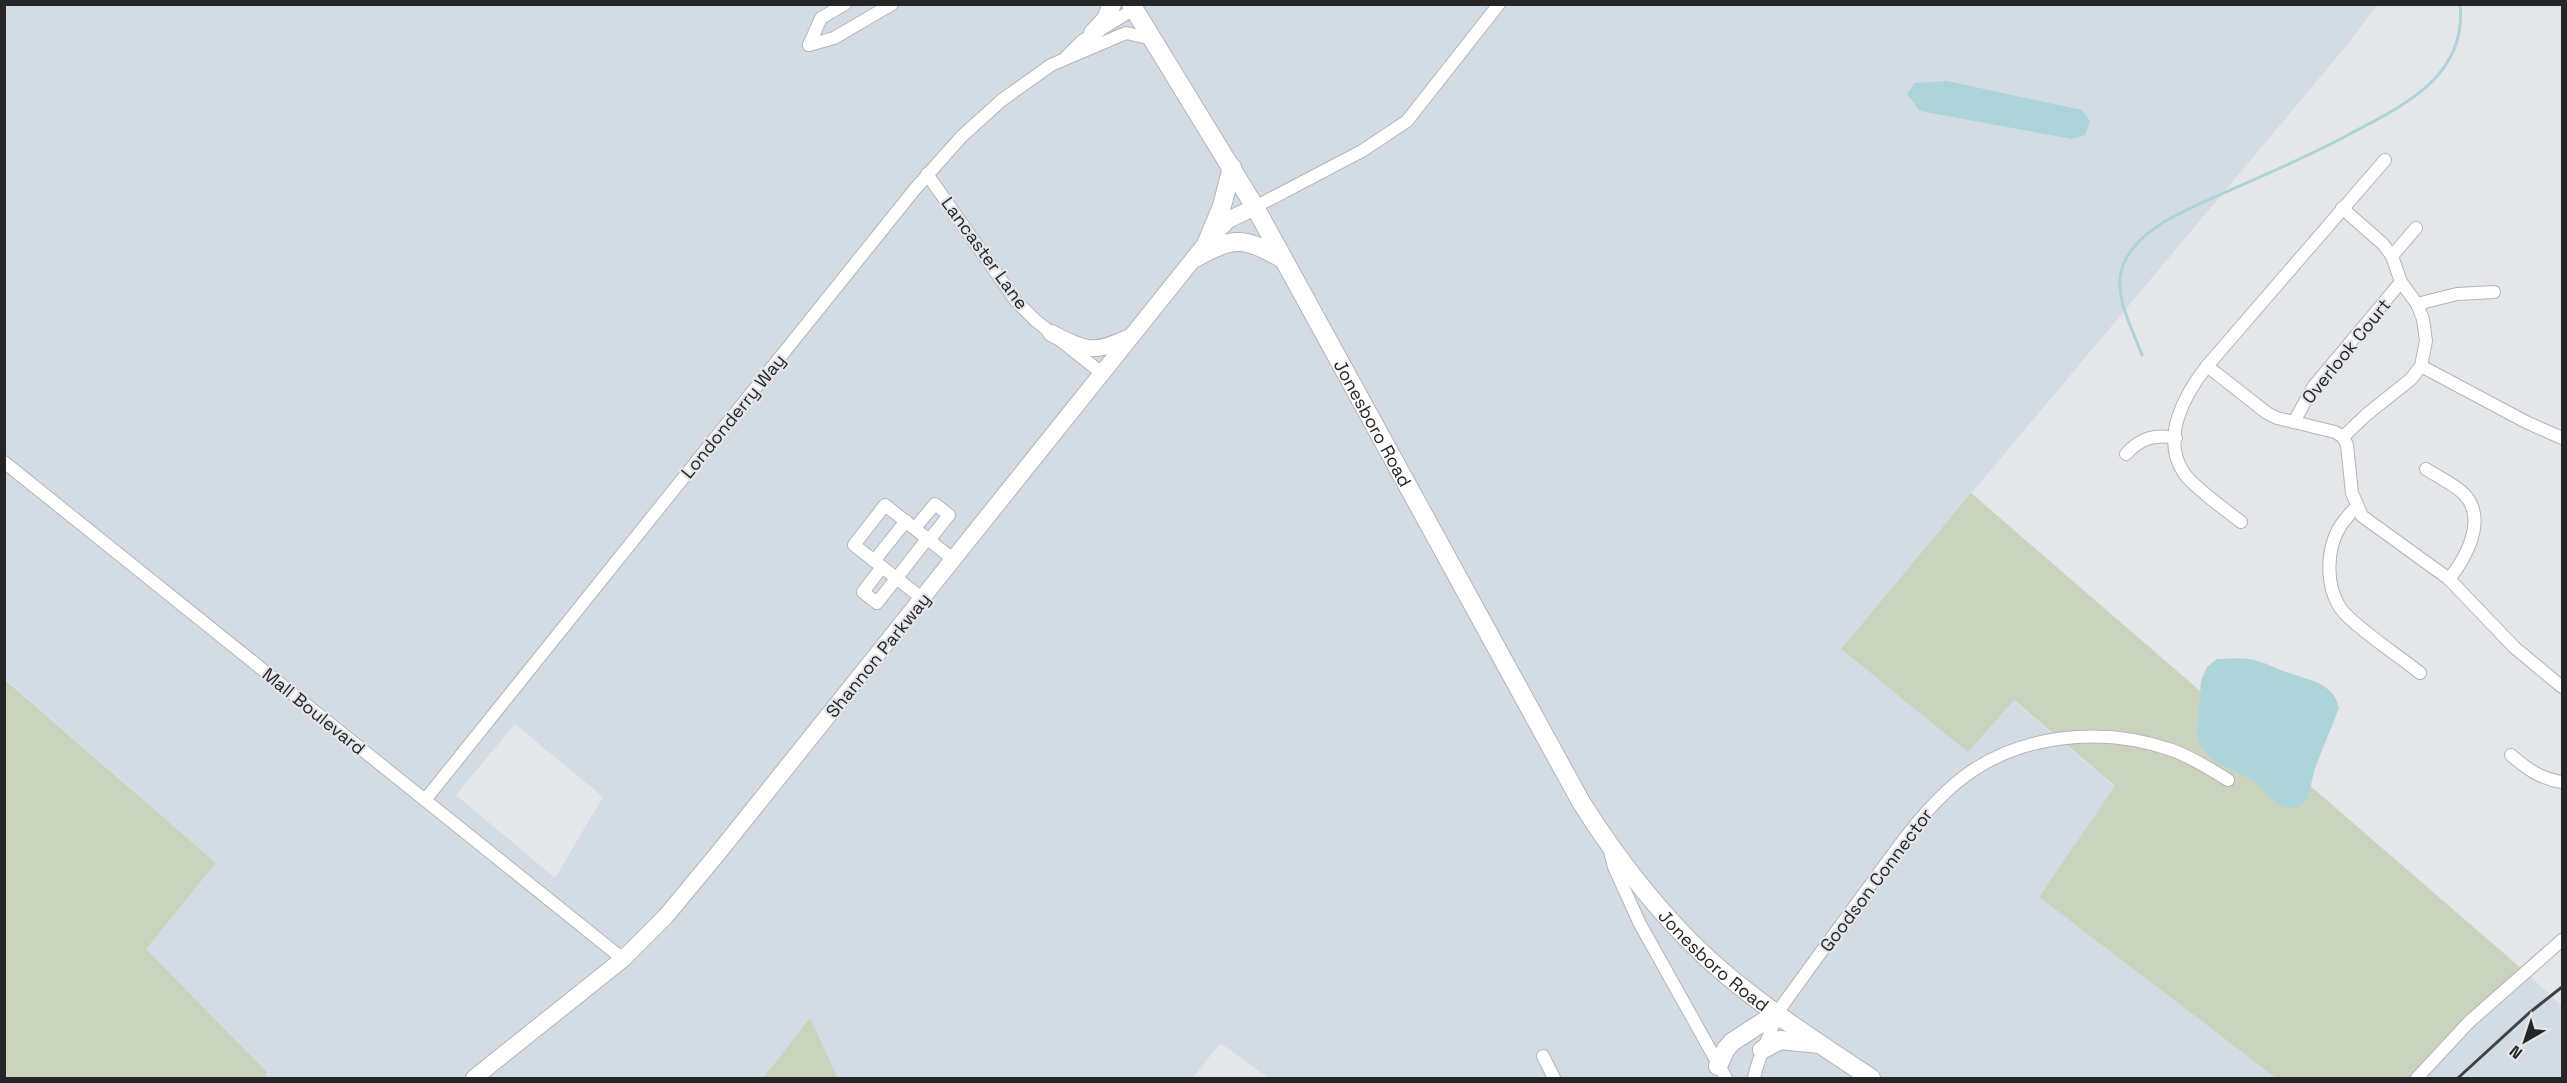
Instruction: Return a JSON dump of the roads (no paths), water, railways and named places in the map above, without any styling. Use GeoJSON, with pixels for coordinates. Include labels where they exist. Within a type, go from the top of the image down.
{"type":"FeatureCollection","features":[{"type":"Feature","properties":{"kind":"main road"},"geometry":{"type":"LineString","coordinates":[[1093,33],[1106,19],[1112,4]]}},
{"type":"Feature","properties":{"kind":"main road","name":"Jonesboro Road"},"geometry":{"type":"LineString","coordinates":[[1133,7],[1255,207],[1581,802],[1609,847],[1640,887],[1698,949],[1777,1013]]}},
{"type":"Feature","properties":{"kind":"main road"},"geometry":{"type":"LineString","coordinates":[[1207,242],[1222,206],[1232,167]]}},
{"type":"Feature","properties":{"kind":"main road"},"geometry":{"type":"LineString","coordinates":[[1195,258],[1219,245],[1234,241],[1248,242],[1284,259]]}},
{"type":"Feature","properties":{"kind":"main road"},"geometry":{"type":"LineString","coordinates":[[1722,1072],[1726,1049],[1732,1042],[1777,1013],[1871,1078]]}},
{"type":"Feature","properties":{"kind":"main road"},"geometry":{"type":"LineString","coordinates":[[1762,1050],[1779,1040],[1821,1044]]}},
{"type":"Feature","properties":{"kind":"street"},"geometry":{"type":"LineString","coordinates":[[845,4],[821,18],[809,45],[834,38],[892,4]]}},
{"type":"Feature","properties":{"kind":"street"},"geometry":{"type":"LineString","coordinates":[[1255,207],[1368,148],[1407,121],[1499,4]]}},
{"type":"Feature","properties":{"kind":"street","name":"Londonderry Way"},"geometry":{"type":"LineString","coordinates":[[1066,57],[1082,40],[1133,7]]}},
{"type":"Feature","properties":{"kind":"street","name":"Londonderry Way"},"geometry":{"type":"LineString","coordinates":[[425,800],[927,174],[962,136],[1002,100],[1042,70],[1066,57],[1088,50],[1124,33],[1153,39]]}},
{"type":"Feature","properties":{"kind":"street"},"geometry":{"type":"LineString","coordinates":[[2241,522],[2184,474],[2177,458],[2176,438],[2177,418],[2182,401],[2190,386],[2385,160]]}},
{"type":"Feature","properties":{"kind":"street","name":"Lancaster Lane"},"geometry":{"type":"LineString","coordinates":[[927,174],[1016,302],[1103,374]]}},
{"type":"Feature","properties":{"kind":"street","name":"Shannon Parkway"},"geometry":{"type":"LineString","coordinates":[[474,1078],[622,959],[666,916],[923,599],[1207,242],[1228,220],[1255,207]]}},
{"type":"Feature","properties":{"kind":"street"},"geometry":{"type":"LineString","coordinates":[[2342,208],[2383,244],[2392,256],[2402,282],[2417,304],[2423,319],[2426,341],[2421,366],[2411,379],[2366,415],[2343,437]]}},
{"type":"Feature","properties":{"kind":"street"},"geometry":{"type":"LineString","coordinates":[[2392,256],[2416,228]]}},
{"type":"Feature","properties":{"kind":"street","name":"Overlook Court"},"geometry":{"type":"LineString","coordinates":[[2294,422],[2313,387],[2402,282]]}},
{"type":"Feature","properties":{"kind":"street"},"geometry":{"type":"LineString","coordinates":[[2417,304],[2457,294],[2494,292]]}},
{"type":"Feature","properties":{"kind":"street"},"geometry":{"type":"LineString","coordinates":[[1051,333],[1073,344],[1096,350],[1133,336]]}},
{"type":"Feature","properties":{"kind":"street"},"geometry":{"type":"LineString","coordinates":[[2207,366],[2267,413],[2336,432],[2343,437],[2347,445],[2350,480],[2356,507],[2369,523],[2428,561],[2449,579],[2514,647],[2562,687]]}},
{"type":"Feature","properties":{"kind":"street"},"geometry":{"type":"LineString","coordinates":[[2421,366],[2526,422],[2562,438]]}},
{"type":"Feature","properties":{"kind":"street"},"geometry":{"type":"LineString","coordinates":[[2126,454],[2135,444],[2148,437],[2163,435],[2176,438]]}},
{"type":"Feature","properties":{"kind":"street","name":"Mall Boulevard"},"geometry":{"type":"LineString","coordinates":[[4,462],[622,959]]}},
{"type":"Feature","properties":{"kind":"street"},"geometry":{"type":"LineString","coordinates":[[2426,468],[2464,493],[2473,511],[2474,529],[2470,548],[2449,579]]}},
{"type":"Feature","properties":{"kind":"street"},"geometry":{"type":"LineString","coordinates":[[935,504],[949,515],[877,603],[863,592],[878,564],[910,525],[935,504]]}},
{"type":"Feature","properties":{"kind":"street"},"geometry":{"type":"LineString","coordinates":[[923,599],[854,545],[885,505],[954,560]]}},
{"type":"Feature","properties":{"kind":"street"},"geometry":{"type":"LineString","coordinates":[[2356,507],[2340,526],[2331,549],[2330,573],[2335,598],[2348,617],[2420,673]]}},
{"type":"Feature","properties":{"kind":"street","name":"Goodson Connector"},"geometry":{"type":"LineString","coordinates":[[1777,1013],[1926,810],[1958,781],[1994,759],[2020,748],[2050,740],[2081,736],[2112,737],[2143,741],[2173,750],[2201,763],[2228,780]]}},
{"type":"Feature","properties":{"kind":"street"},"geometry":{"type":"LineString","coordinates":[[2511,755],[2528,770],[2539,776],[2562,782]]}},
{"type":"Feature","properties":{"kind":"street","name":"Jonesboro Road"},"geometry":{"type":"LineString","coordinates":[[1609,847],[1614,867],[1640,924],[1722,1072]]}},
{"type":"Feature","properties":{"kind":"street"},"geometry":{"type":"LineString","coordinates":[[2417,1078],[2469,1022],[2562,940]]}},
{"type":"Feature","properties":{"kind":"street","name":"Jonesboro Road"},"geometry":{"type":"LineString","coordinates":[[1754,1078],[1777,1013]]}},
{"type":"Feature","properties":{"kind":"street"},"geometry":{"type":"LineString","coordinates":[[1543,1056],[1554,1078]]}},
{"type":"Feature","properties":{"kind":"water"},"geometry":{"type":"Polygon","coordinates":[[[1947,81],[2082,110],[2090,121],[2085,135],[2072,139],[1920,111],[1907,94],[1915,83],[1947,81]]]}},
{"type":"Feature","properties":{"kind":"water"},"geometry":{"type":"Polygon","coordinates":[[[2217,659],[2259,661],[2320,684],[2332,693],[2336,700],[2339,708],[2315,768],[2308,797],[2298,808],[2283,807],[2250,779],[2214,761],[2201,747],[2197,736],[2201,681],[2207,667],[2217,659]]]}},
{"type":"Feature","properties":{"kind":"waterway"},"geometry":{"type":"LineString","coordinates":[[2142,355],[2120,293],[2121,272],[2136,244],[2149,232],[2180,213],[2317,151],[2408,101],[2442,71],[2453,52],[2460,30],[2460,4]]}},
{"type":"Feature","properties":{"kind":"railway"},"geometry":{"type":"LineString","coordinates":[[2458,1078],[2529,1013],[2562,987]]}}]}
